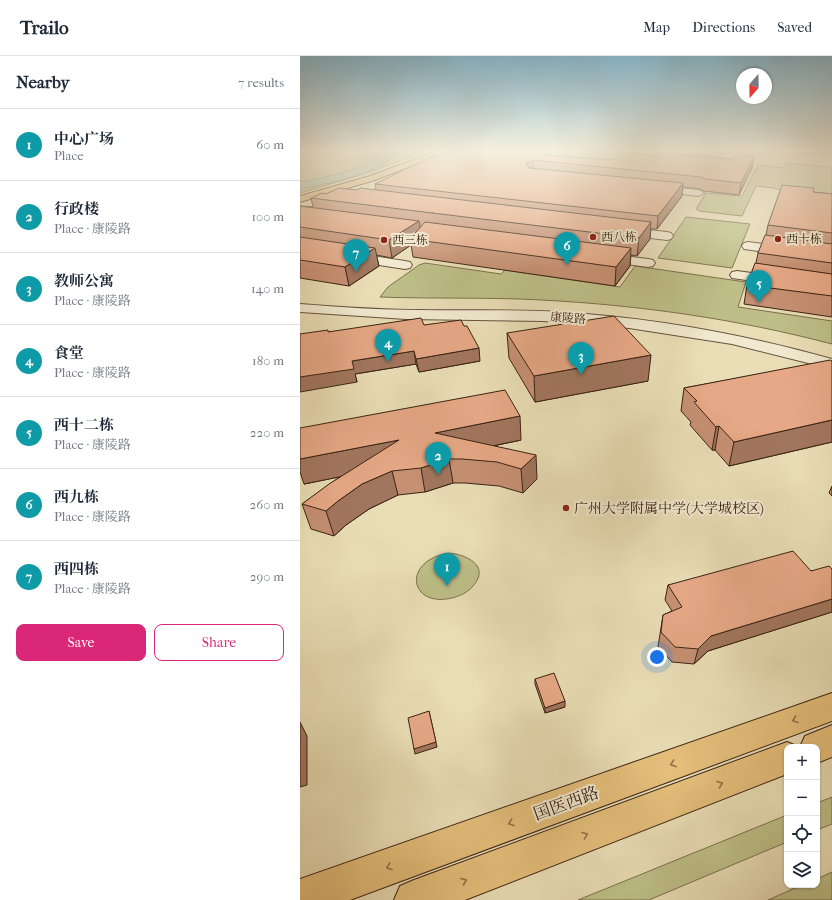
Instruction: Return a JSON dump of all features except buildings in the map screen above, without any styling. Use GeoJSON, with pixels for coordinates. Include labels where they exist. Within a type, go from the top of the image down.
{"type":"FeatureCollection","features":[{"type":"Feature","properties":{"kind":"main road"},"geometry":{"type":"LineString","coordinates":[[300,198],[327,190]]}},
{"type":"Feature","properties":{"kind":"main road"},"geometry":{"type":"LineString","coordinates":[[300,202],[338,190]]}},
{"type":"Feature","properties":{"kind":"main road","name":"国医西路"},"geometry":{"type":"LineString","coordinates":[[300,899],[832,707]]}},
{"type":"Feature","properties":{"kind":"main road"},"geometry":{"type":"LineString","coordinates":[[820,746],[832,741]]}},
{"type":"Feature","properties":{"kind":"main road"},"geometry":{"type":"LineString","coordinates":[[414,900],[784,759]]}},
{"type":"Feature","properties":{"kind":"street"},"geometry":{"type":"LineString","coordinates":[[673,190],[699,193]]}},
{"type":"Feature","properties":{"kind":"street"},"geometry":{"type":"LineString","coordinates":[[610,229],[666,236]]}},
{"type":"Feature","properties":{"kind":"street"},"geometry":{"type":"LineString","coordinates":[[748,246],[832,256]]}},
{"type":"Feature","properties":{"kind":"street"},"geometry":{"type":"LineString","coordinates":[[300,249],[405,265]]}},
{"type":"Feature","properties":{"kind":"street"},"geometry":{"type":"LineString","coordinates":[[589,255],[648,263]]}},
{"type":"Feature","properties":{"kind":"street"},"geometry":{"type":"LineString","coordinates":[[736,275],[832,288]]}},
{"type":"Feature","properties":{"kind":"street","name":"康陵路"},"geometry":{"type":"LineString","coordinates":[[300,301],[380,306],[546,310],[627,316],[745,334],[832,355]]}},
{"type":"Feature","properties":{"kind":"street","name":"康陵路"},"geometry":{"type":"LineString","coordinates":[[300,308],[390,314],[528,315],[655,326],[719,337],[788,352],[832,364]]}},
{"type":"Feature","properties":{"kind":"shaded area"},"geometry":{"type":"Polygon","coordinates":[[[300,190],[309,190],[300,193],[300,190]]]}},
{"type":"Feature","properties":{"kind":"shaded area"},"geometry":{"type":"Polygon","coordinates":[[[745,190],[754,190],[742,216],[699,211],[696,209],[706,193],[742,196],[745,190]]]}},
{"type":"Feature","properties":{"kind":"shaded area"},"geometry":{"type":"Polygon","coordinates":[[[782,190],[832,190],[832,206],[782,190]]]}},
{"type":"Feature","properties":{"kind":"shaded area"},"geometry":{"type":"Polygon","coordinates":[[[686,217],[750,224],[732,268],[658,258],[686,217]]]}},
{"type":"Feature","properties":{"kind":"shaded area"},"geometry":{"type":"Polygon","coordinates":[[[425,263],[501,274],[505,270],[620,287],[635,266],[746,282],[738,307],[832,321],[832,344],[724,320],[614,305],[521,299],[380,297],[388,287],[419,265],[425,263]]]}},
{"type":"Feature","properties":{"kind":"shaded area"},"geometry":{"type":"Polygon","coordinates":[[[448,553],[462,556],[474,562],[478,567],[478,579],[468,591],[452,598],[438,599],[427,596],[420,591],[417,583],[418,574],[423,565],[433,558],[448,553]]]}},
{"type":"Feature","properties":{"kind":"shaded area"},"geometry":{"type":"Polygon","coordinates":[[[832,797],[832,824],[820,829],[820,816],[820,802],[832,797]]]}},
{"type":"Feature","properties":{"kind":"shaded area"},"geometry":{"type":"Polygon","coordinates":[[[784,816],[784,843],[649,900],[578,900],[784,816]]]}},
{"type":"Feature","properties":{"kind":"shaded area"},"geometry":{"type":"Polygon","coordinates":[[[832,872],[832,900],[768,900],[795,888],[820,888],[820,878],[832,872]]]}},
{"type":"Feature","properties":{"kind":"place","name":"西八栋"},"geometry":{"type":"Point","coordinates":[593,237]}},
{"type":"Feature","properties":{"kind":"place","name":"西十栋"},"geometry":{"type":"Point","coordinates":[778,239]}},
{"type":"Feature","properties":{"kind":"place","name":"西三栋"},"geometry":{"type":"Point","coordinates":[384,240]}},
{"type":"Feature","properties":{"kind":"place","name":"西九栋"},"geometry":{"type":"Point","coordinates":[567,265]}},
{"type":"Feature","properties":{"kind":"place","name":"西四栋"},"geometry":{"type":"Point","coordinates":[356,272]}},
{"type":"Feature","properties":{"kind":"place","name":"西十二栋"},"geometry":{"type":"Point","coordinates":[759,303]}},
{"type":"Feature","properties":{"kind":"place","name":"食堂"},"geometry":{"type":"Point","coordinates":[388,362]}},
{"type":"Feature","properties":{"kind":"place","name":"教师公寓"},"geometry":{"type":"Point","coordinates":[581,375]}},
{"type":"Feature","properties":{"kind":"place","name":"行政楼"},"geometry":{"type":"Point","coordinates":[438,475]}},
{"type":"Feature","properties":{"kind":"place","name":"广州大学附属中学(大学城校区)"},"geometry":{"type":"Point","coordinates":[566,508]}},
{"type":"Feature","properties":{"kind":"place","name":"中心广场"},"geometry":{"type":"Point","coordinates":[447,586]}}]}
